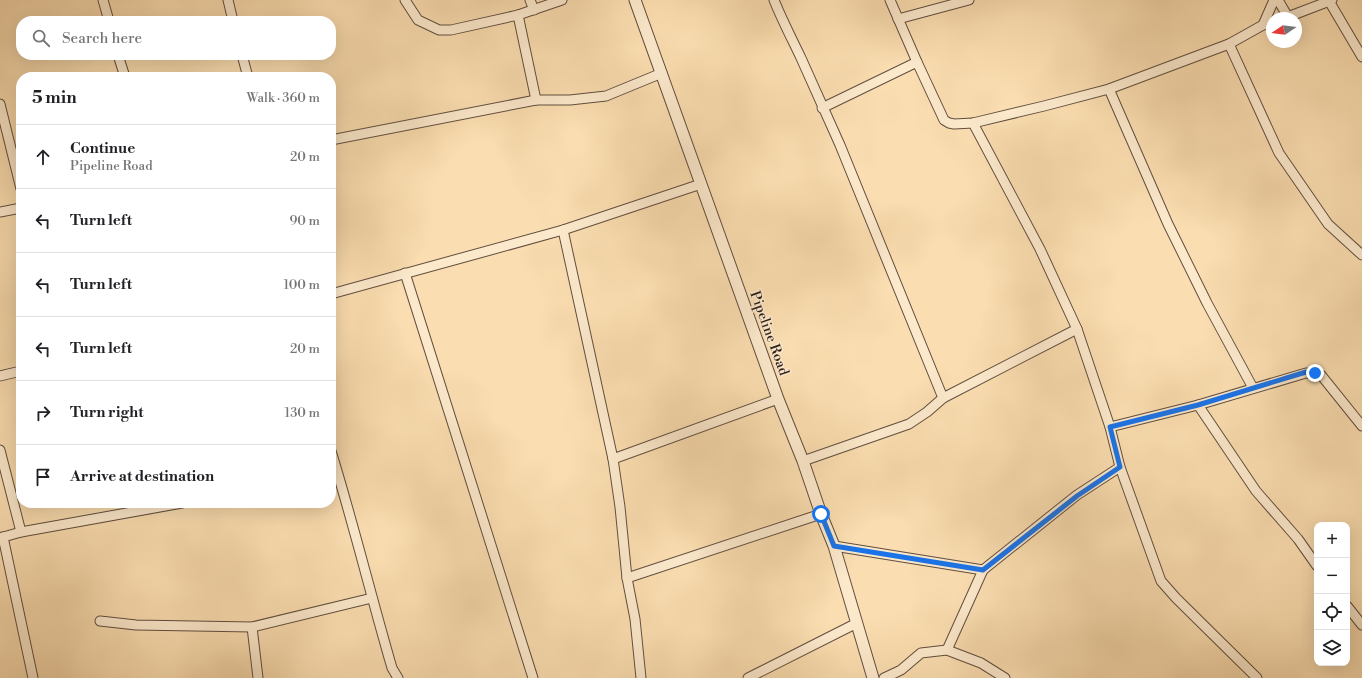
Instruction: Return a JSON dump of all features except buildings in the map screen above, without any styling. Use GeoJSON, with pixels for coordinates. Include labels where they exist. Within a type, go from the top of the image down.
{"type":"FeatureCollection","features":[{"type":"Feature","properties":{"kind":"street"},"geometry":{"type":"LineString","coordinates":[[103,0],[108,16]]}},
{"type":"Feature","properties":{"kind":"street"},"geometry":{"type":"LineString","coordinates":[[228,0],[232,16]]}},
{"type":"Feature","properties":{"kind":"street"},"geometry":{"type":"LineString","coordinates":[[404,0],[418,20],[439,30],[452,30],[518,15],[562,0]]}},
{"type":"Feature","properties":{"kind":"street"},"geometry":{"type":"LineString","coordinates":[[530,0],[534,10]]}},
{"type":"Feature","properties":{"kind":"street","name":"Pipeline Road"},"geometry":{"type":"LineString","coordinates":[[635,0],[778,399],[803,460],[821,514],[834,546],[873,678]]}},
{"type":"Feature","properties":{"kind":"street"},"geometry":{"type":"LineString","coordinates":[[774,0],[822,108],[843,151],[943,398]]}},
{"type":"Feature","properties":{"kind":"street"},"geometry":{"type":"LineString","coordinates":[[890,0],[944,120],[954,124],[972,123],[1109,89],[1229,44],[1266,25]]}},
{"type":"Feature","properties":{"kind":"street"},"geometry":{"type":"LineString","coordinates":[[898,19],[969,0]]}},
{"type":"Feature","properties":{"kind":"street"},"geometry":{"type":"LineString","coordinates":[[1271,12],[1274,0]]}},
{"type":"Feature","properties":{"kind":"street"},"geometry":{"type":"LineString","coordinates":[[1278,0],[1284,12]]}},
{"type":"Feature","properties":{"kind":"street"},"geometry":{"type":"LineString","coordinates":[[1302,12],[1331,1],[1362,57]]}},
{"type":"Feature","properties":{"kind":"street"},"geometry":{"type":"LineString","coordinates":[[518,15],[536,100]]}},
{"type":"Feature","properties":{"kind":"street"},"geometry":{"type":"LineString","coordinates":[[1229,44],[1279,153],[1328,224],[1362,255]]}},
{"type":"Feature","properties":{"kind":"street"},"geometry":{"type":"LineString","coordinates":[[120,60],[123,72]]}},
{"type":"Feature","properties":{"kind":"street"},"geometry":{"type":"LineString","coordinates":[[243,60],[247,72]]}},
{"type":"Feature","properties":{"kind":"street"},"geometry":{"type":"LineString","coordinates":[[822,108],[917,62]]}},
{"type":"Feature","properties":{"kind":"street"},"geometry":{"type":"LineString","coordinates":[[336,139],[536,100],[570,100],[606,96],[662,73]]}},
{"type":"Feature","properties":{"kind":"street"},"geometry":{"type":"LineString","coordinates":[[1109,89],[1168,224],[1207,303],[1253,388]]}},
{"type":"Feature","properties":{"kind":"street"},"geometry":{"type":"LineString","coordinates":[[0,104],[16,169]]}},
{"type":"Feature","properties":{"kind":"street"},"geometry":{"type":"LineString","coordinates":[[972,123],[1040,249],[1077,329],[1110,427],[1120,467],[1161,580],[1176,598],[1257,678]]}},
{"type":"Feature","properties":{"kind":"street"},"geometry":{"type":"LineString","coordinates":[[336,293],[563,230],[701,184]]}},
{"type":"Feature","properties":{"kind":"street"},"geometry":{"type":"LineString","coordinates":[[0,212],[16,209]]}},
{"type":"Feature","properties":{"kind":"street"},"geometry":{"type":"LineString","coordinates":[[563,230],[613,458],[620,507],[627,578],[635,619],[641,678]]}},
{"type":"Feature","properties":{"kind":"street"},"geometry":{"type":"LineString","coordinates":[[405,273],[533,678]]}},
{"type":"Feature","properties":{"kind":"street"},"geometry":{"type":"LineString","coordinates":[[803,460],[909,424],[943,398],[1077,329]]}},
{"type":"Feature","properties":{"kind":"street"},"geometry":{"type":"LineString","coordinates":[[0,376],[16,372]]}},
{"type":"Feature","properties":{"kind":"street"},"geometry":{"type":"LineString","coordinates":[[1110,427],[1198,405],[1306,372],[1321,375],[1362,426]]}},
{"type":"Feature","properties":{"kind":"street"},"geometry":{"type":"LineString","coordinates":[[613,458],[778,399]]}},
{"type":"Feature","properties":{"kind":"street"},"geometry":{"type":"LineString","coordinates":[[1198,405],[1256,491],[1298,539],[1314,562]]}},
{"type":"Feature","properties":{"kind":"street"},"geometry":{"type":"LineString","coordinates":[[0,450],[21,532]]}},
{"type":"Feature","properties":{"kind":"street"},"geometry":{"type":"LineString","coordinates":[[947,650],[983,570],[1077,496],[1120,467]]}},
{"type":"Feature","properties":{"kind":"street"},"geometry":{"type":"LineString","coordinates":[[336,468],[392,668],[398,678]]}},
{"type":"Feature","properties":{"kind":"street"},"geometry":{"type":"LineString","coordinates":[[336,484],[341,484]]}},
{"type":"Feature","properties":{"kind":"street"},"geometry":{"type":"LineString","coordinates":[[33,678],[1,537],[154,508]]}},
{"type":"Feature","properties":{"kind":"street"},"geometry":{"type":"LineString","coordinates":[[627,578],[821,514]]}},
{"type":"Feature","properties":{"kind":"street"},"geometry":{"type":"LineString","coordinates":[[834,546],[983,570]]}},
{"type":"Feature","properties":{"kind":"street"},"geometry":{"type":"LineString","coordinates":[[100,621],[136,624],[252,627],[372,598]]}},
{"type":"Feature","properties":{"kind":"street"},"geometry":{"type":"LineString","coordinates":[[1350,610],[1362,625]]}},
{"type":"Feature","properties":{"kind":"street"},"geometry":{"type":"LineString","coordinates":[[748,678],[857,623]]}},
{"type":"Feature","properties":{"kind":"street"},"geometry":{"type":"LineString","coordinates":[[252,627],[258,678]]}},
{"type":"Feature","properties":{"kind":"street"},"geometry":{"type":"LineString","coordinates":[[884,678],[901,670],[921,653],[947,650],[981,663],[1005,678]]}},
{"type":"Feature","properties":{"kind":"route"},"geometry":{"type":"LineString","coordinates":[[821,514],[834,546],[983,570],[1077,496],[1120,467],[1110,427],[1198,405],[1306,372],[1315,373]]}}]}
